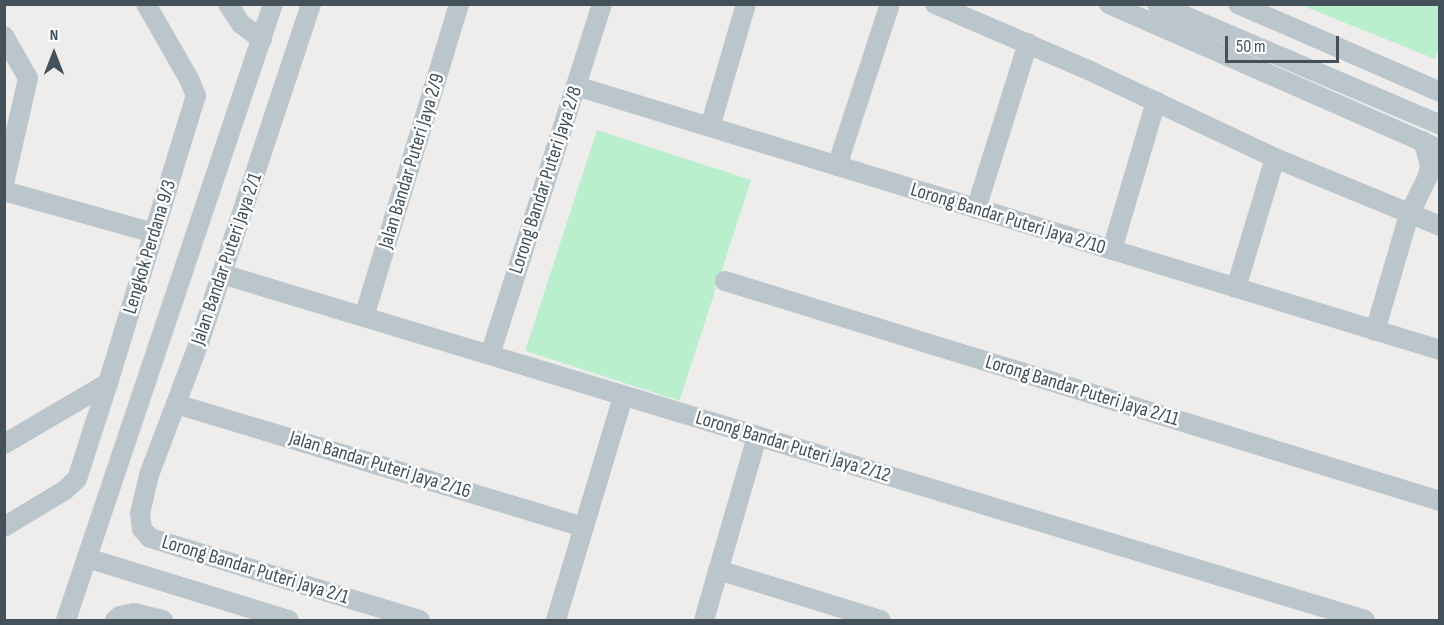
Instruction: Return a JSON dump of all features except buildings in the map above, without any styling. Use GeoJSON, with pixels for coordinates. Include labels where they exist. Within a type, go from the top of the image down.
{"type":"FeatureCollection","features":[{"type":"Feature","properties":{"kind":"street","name":"Lengkok Perdana 9/3"},"geometry":{"type":"LineString","coordinates":[[4,527],[65,490],[77,479],[192,115],[195,96],[189,79],[146,4]]}},
{"type":"Feature","properties":{"kind":"street"},"geometry":{"type":"LineString","coordinates":[[228,4],[241,24],[262,39]]}},
{"type":"Feature","properties":{"kind":"street"},"geometry":{"type":"LineString","coordinates":[[66,621],[273,4]]}},
{"type":"Feature","properties":{"kind":"street","name":"Jalan Bandar Puteri Jaya 2/1"},"geometry":{"type":"LineString","coordinates":[[140,513],[149,475],[222,274],[311,4]]}},
{"type":"Feature","properties":{"kind":"street","name":"Jalan Bandar Puteri Jaya 2/9"},"geometry":{"type":"LineString","coordinates":[[364,318],[459,4]]}},
{"type":"Feature","properties":{"kind":"street","name":"Lorong Bandar Puteri Jaya 2/8"},"geometry":{"type":"LineString","coordinates":[[490,356],[602,4]]}},
{"type":"Feature","properties":{"kind":"street"},"geometry":{"type":"LineString","coordinates":[[710,127],[746,4]]}},
{"type":"Feature","properties":{"kind":"street"},"geometry":{"type":"LineString","coordinates":[[837,166],[890,4]]}},
{"type":"Feature","properties":{"kind":"street"},"geometry":{"type":"LineString","coordinates":[[935,4],[1028,43],[1275,158],[1440,226]]}},
{"type":"Feature","properties":{"kind":"street"},"geometry":{"type":"LineString","coordinates":[[1109,4],[1161,10],[1440,125]]}},
{"type":"Feature","properties":{"kind":"street"},"geometry":{"type":"LineString","coordinates":[[1238,4],[1440,92]]}},
{"type":"Feature","properties":{"kind":"street"},"geometry":{"type":"LineString","coordinates":[[1161,10],[1431,145],[1428,176],[1409,215],[1375,331]]}},
{"type":"Feature","properties":{"kind":"street"},"geometry":{"type":"LineString","coordinates":[[4,36],[28,78],[4,184]]}},
{"type":"Feature","properties":{"kind":"street"},"geometry":{"type":"LineString","coordinates":[[976,209],[1028,43]]}},
{"type":"Feature","properties":{"kind":"street","name":"Lorong Bandar Puteri Jaya 2/10"},"geometry":{"type":"LineString","coordinates":[[576,86],[1440,350]]}},
{"type":"Feature","properties":{"kind":"street"},"geometry":{"type":"LineString","coordinates":[[1112,250],[1156,101]]}},
{"type":"Feature","properties":{"kind":"street"},"geometry":{"type":"LineString","coordinates":[[1236,288],[1275,158]]}},
{"type":"Feature","properties":{"kind":"street"},"geometry":{"type":"LineString","coordinates":[[4,191],[153,233]]}},
{"type":"Feature","properties":{"kind":"street","name":"Lorong Bandar Puteri Jaya 2/12"},"geometry":{"type":"LineString","coordinates":[[222,274],[1365,621]]}},
{"type":"Feature","properties":{"kind":"street","name":"Lorong Bandar Puteri Jaya 2/11"},"geometry":{"type":"LineString","coordinates":[[725,281],[1440,501]]}},
{"type":"Feature","properties":{"kind":"street"},"geometry":{"type":"LineString","coordinates":[[4,444],[108,383]]}},
{"type":"Feature","properties":{"kind":"street"},"geometry":{"type":"LineString","coordinates":[[556,621],[623,396]]}},
{"type":"Feature","properties":{"kind":"street","name":"Jalan Bandar Puteri Jaya 2/16"},"geometry":{"type":"LineString","coordinates":[[176,404],[584,527]]}},
{"type":"Feature","properties":{"kind":"street"},"geometry":{"type":"LineString","coordinates":[[704,621],[757,436]]}},
{"type":"Feature","properties":{"kind":"street","name":"Lorong Bandar Puteri Jaya 2/1"},"geometry":{"type":"LineString","coordinates":[[140,513],[142,529],[150,538],[420,621]]}},
{"type":"Feature","properties":{"kind":"street"},"geometry":{"type":"LineString","coordinates":[[87,558],[289,621]]}},
{"type":"Feature","properties":{"kind":"street"},"geometry":{"type":"LineString","coordinates":[[718,570],[881,621]]}},
{"type":"Feature","properties":{"kind":"street"},"geometry":{"type":"LineString","coordinates":[[115,621],[120,616],[134,614],[163,621]]}},
{"type":"Feature","properties":{"kind":"green space"},"geometry":{"type":"Polygon","coordinates":[[[1301,5],[1439,5],[1439,46],[1435,59],[1301,5]]]}},
{"type":"Feature","properties":{"kind":"green space"},"geometry":{"type":"Polygon","coordinates":[[[597,130],[751,180],[679,401],[525,351],[597,130]]]}}]}
